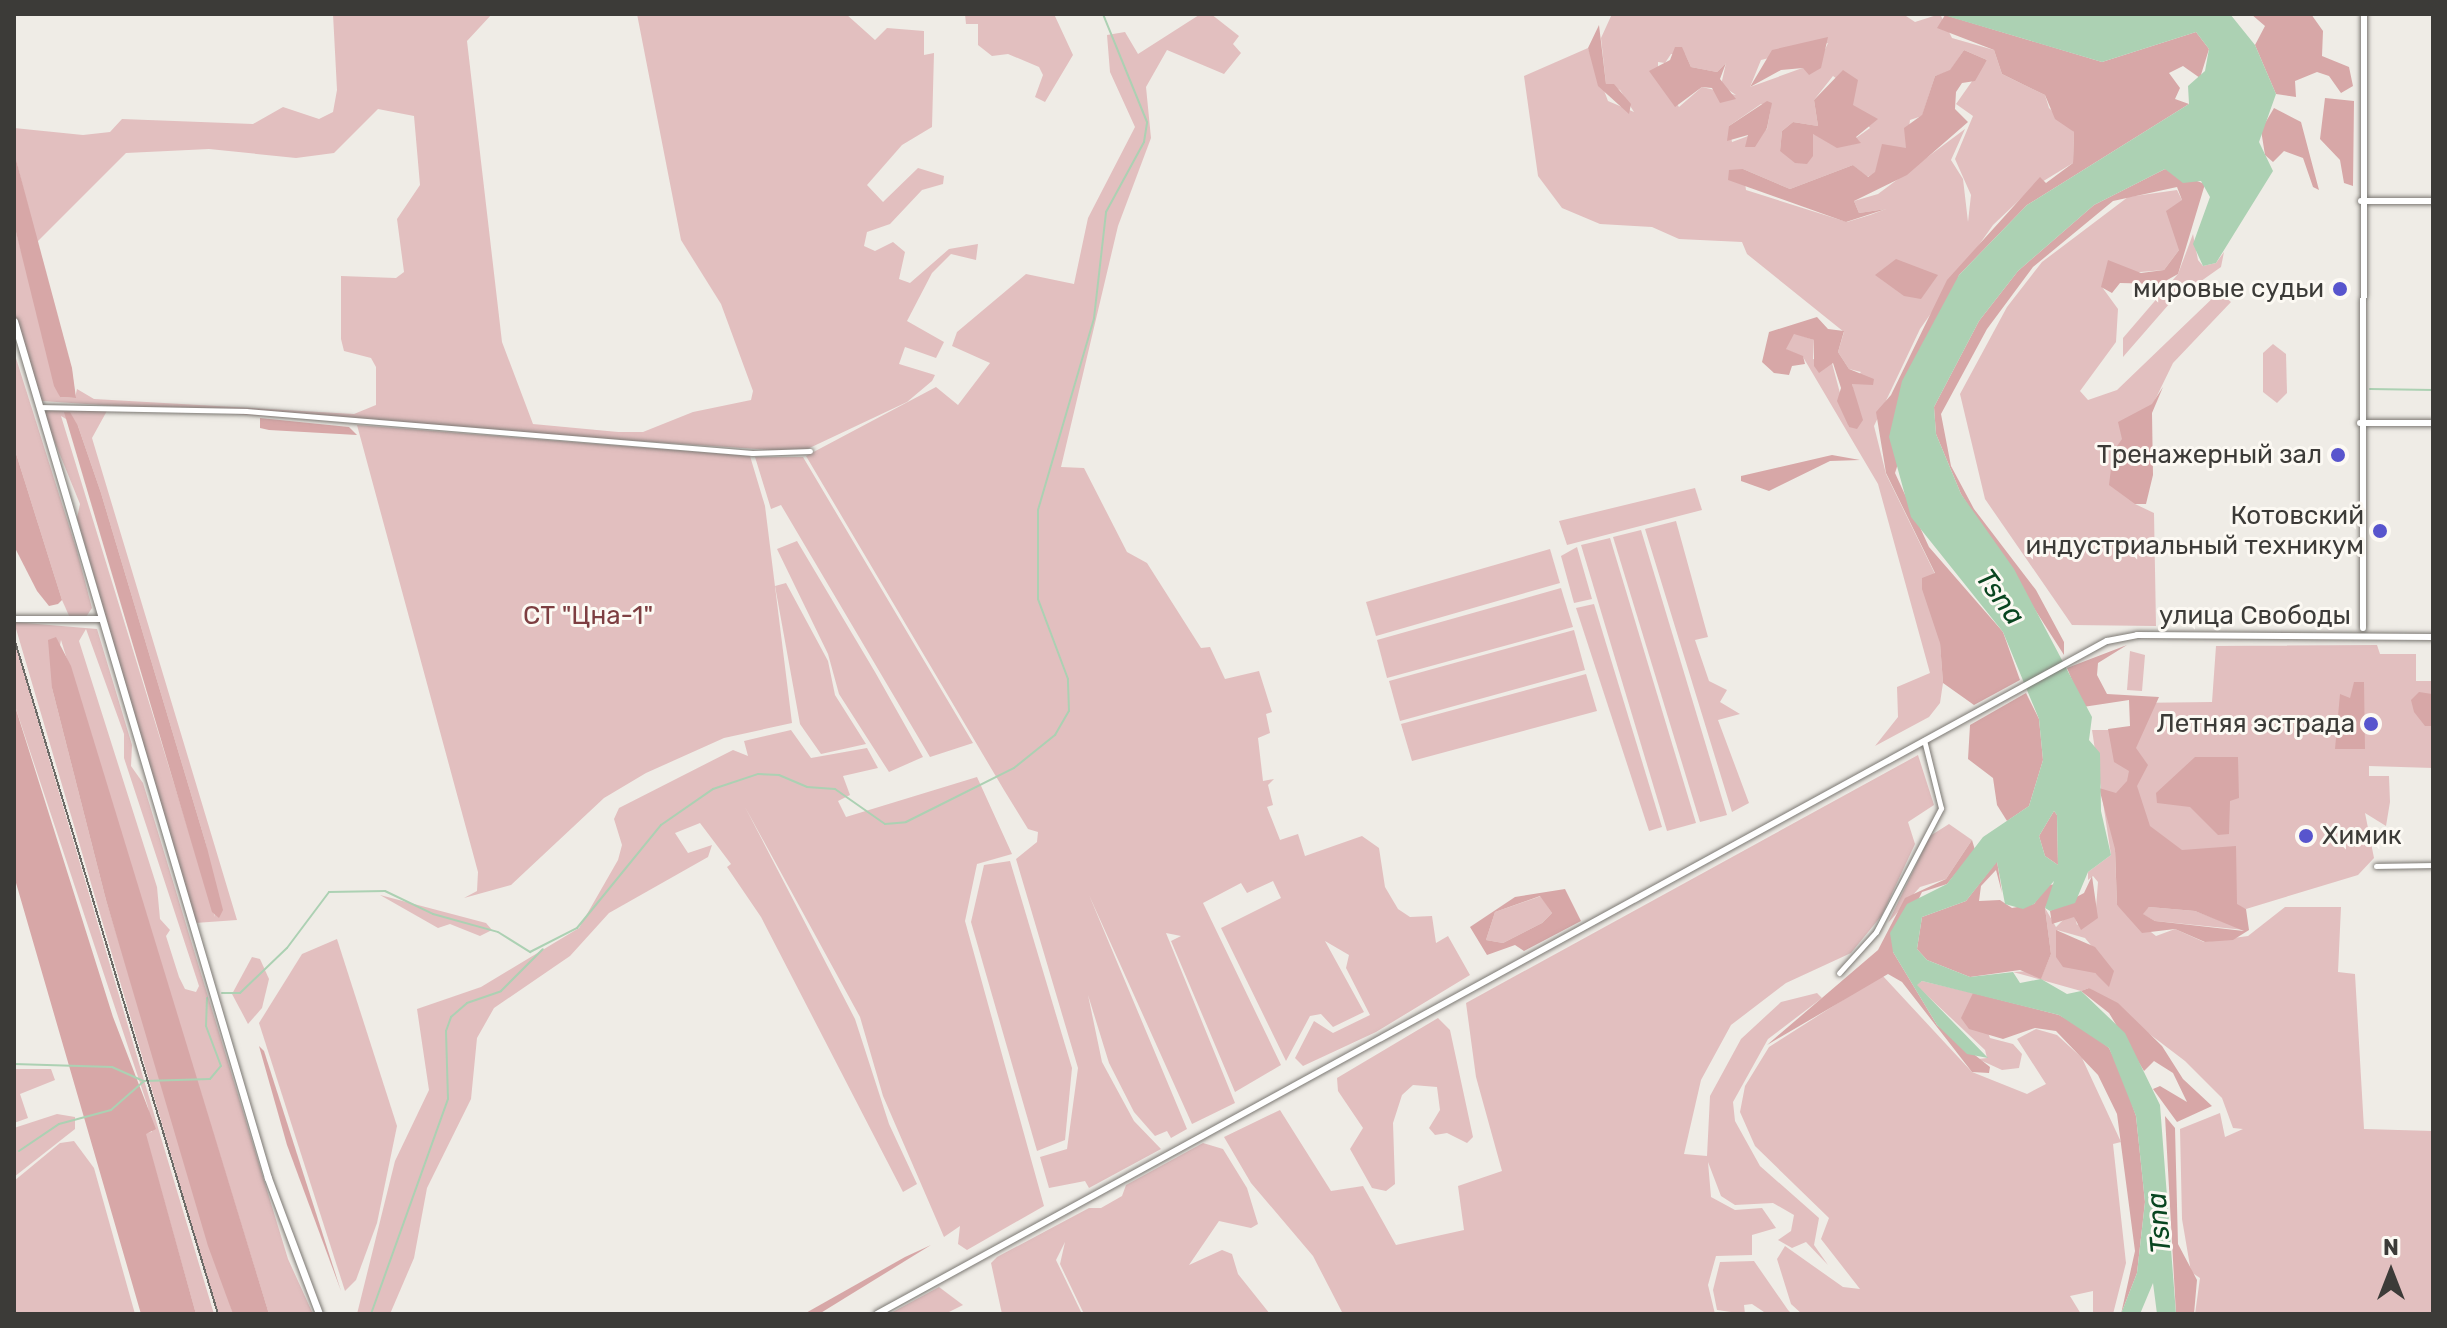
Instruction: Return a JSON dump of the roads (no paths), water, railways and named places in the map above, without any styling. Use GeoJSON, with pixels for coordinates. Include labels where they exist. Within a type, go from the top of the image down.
{"type":"FeatureCollection","features":[{"type":"Feature","properties":{"kind":"main road"},"geometry":{"type":"LineString","coordinates":[[2363,628],[2360,423],[2364,14]]}},
{"type":"Feature","properties":{"kind":"main road"},"geometry":{"type":"LineString","coordinates":[[2361,201],[2433,201]]}},
{"type":"Feature","properties":{"kind":"main road"},"geometry":{"type":"LineString","coordinates":[[14,321],[100,619],[287,1240],[319,1314]]}},
{"type":"Feature","properties":{"kind":"main road"},"geometry":{"type":"LineString","coordinates":[[2360,423],[2433,423]]}},
{"type":"Feature","properties":{"kind":"main road"},"geometry":{"type":"LineString","coordinates":[[14,619],[100,619]]}},
{"type":"Feature","properties":{"kind":"main road","name":"улица Свободы"},"geometry":{"type":"LineString","coordinates":[[877,1314],[2080,654],[2137,635],[2433,637]]}},
{"type":"Feature","properties":{"kind":"street"},"geometry":{"type":"LineString","coordinates":[[40,407],[246,411],[752,453],[810,451]]}},
{"type":"Feature","properties":{"kind":"street"},"geometry":{"type":"LineString","coordinates":[[1839,973],[1876,932],[1941,808],[1923,739]]}},
{"type":"Feature","properties":{"kind":"street"},"geometry":{"type":"LineString","coordinates":[[2376,866],[2433,865]]}},
{"type":"Feature","properties":{"kind":"water","name":"Tsna"},"geometry":{"type":"Polygon","coordinates":[[[1940,14],[2230,14],[2255,45],[2276,94],[2259,142],[2273,171],[2216,263],[2203,266],[2193,244],[2210,197],[2201,181],[2183,183],[2165,169],[2094,205],[2018,271],[1979,321],[1934,407],[1936,434],[1961,494],[2014,569],[2092,717],[2089,740],[2100,753],[2101,811],[2111,855],[2088,872],[2075,903],[2050,911],[2045,908],[2054,881],[2034,904],[2023,909],[2005,904],[1997,862],[1966,901],[1922,917],[1917,949],[1927,960],[1970,977],[2013,972],[2020,983],[2041,979],[2067,994],[2081,991],[2125,1033],[2160,1105],[2176,1314],[2157,1314],[2153,1283],[2140,1314],[2121,1314],[2137,1273],[2145,1202],[2136,1116],[2109,1048],[2059,1015],[1922,981],[1917,985],[1988,1058],[1967,1054],[1937,1025],[1893,952],[1890,933],[1907,904],[1947,884],[1983,837],[2029,806],[2043,760],[2039,719],[2003,632],[1911,517],[1889,437],[1902,381],[1959,275],[2027,205],[2189,104],[2188,86],[2205,71],[2209,49],[2196,32],[2102,62],[1940,14]],[[2054,811],[2039,836],[2045,856],[2058,865],[2057,815],[2054,811]]]}},
{"type":"Feature","properties":{"kind":"waterway"},"geometry":{"type":"LineString","coordinates":[[222,993],[240,993],[287,948],[329,892],[385,891],[433,914],[498,932],[530,952],[577,928],[661,825],[713,789],[758,774],[779,775],[807,787],[835,789],[885,824],[906,822],[1014,768],[1055,735],[1069,711],[1068,679],[1038,599],[1038,510],[1094,318],[1106,212],[1144,142],[1147,122],[1103,14]]}},
{"type":"Feature","properties":{"kind":"waterway"},"geometry":{"type":"LineString","coordinates":[[2370,389],[2433,390]]}},
{"type":"Feature","properties":{"kind":"waterway"},"geometry":{"type":"LineString","coordinates":[[371,1314],[448,1099],[446,1031],[451,1017],[467,1003],[501,991],[543,949]]}},
{"type":"Feature","properties":{"kind":"waterway"},"geometry":{"type":"LineString","coordinates":[[14,1064],[112,1067],[144,1081],[210,1079],[221,1066],[206,1026],[207,998]]}},
{"type":"Feature","properties":{"kind":"waterway"},"geometry":{"type":"LineString","coordinates":[[19,1151],[59,1124],[111,1110],[144,1081]]}},
{"type":"Feature","properties":{"kind":"railway"},"geometry":{"type":"LineString","coordinates":[[14,638],[218,1314]]}},
{"type":"Feature","properties":{"kind":"place","name":"мировые судьи"},"geometry":{"type":"Point","coordinates":[2340,289]}},
{"type":"Feature","properties":{"kind":"place","name":"Тренажерный зал"},"geometry":{"type":"Point","coordinates":[2338,455]}},
{"type":"Feature","properties":{"kind":"place","name":"Котовский индустриальный техникум"},"geometry":{"type":"Point","coordinates":[2380,531]}},
{"type":"Feature","properties":{"kind":"place","name":"Летняя эстрада"},"geometry":{"type":"Point","coordinates":[2371,724]}},
{"type":"Feature","properties":{"kind":"place","name":"Химик"},"geometry":{"type":"Point","coordinates":[2306,836]}},
{"type":"Feature","properties":{"kind":"park label","name":"СТ \"Цна-1\""},"geometry":{"type":"Point","coordinates":[588,616]}}]}
